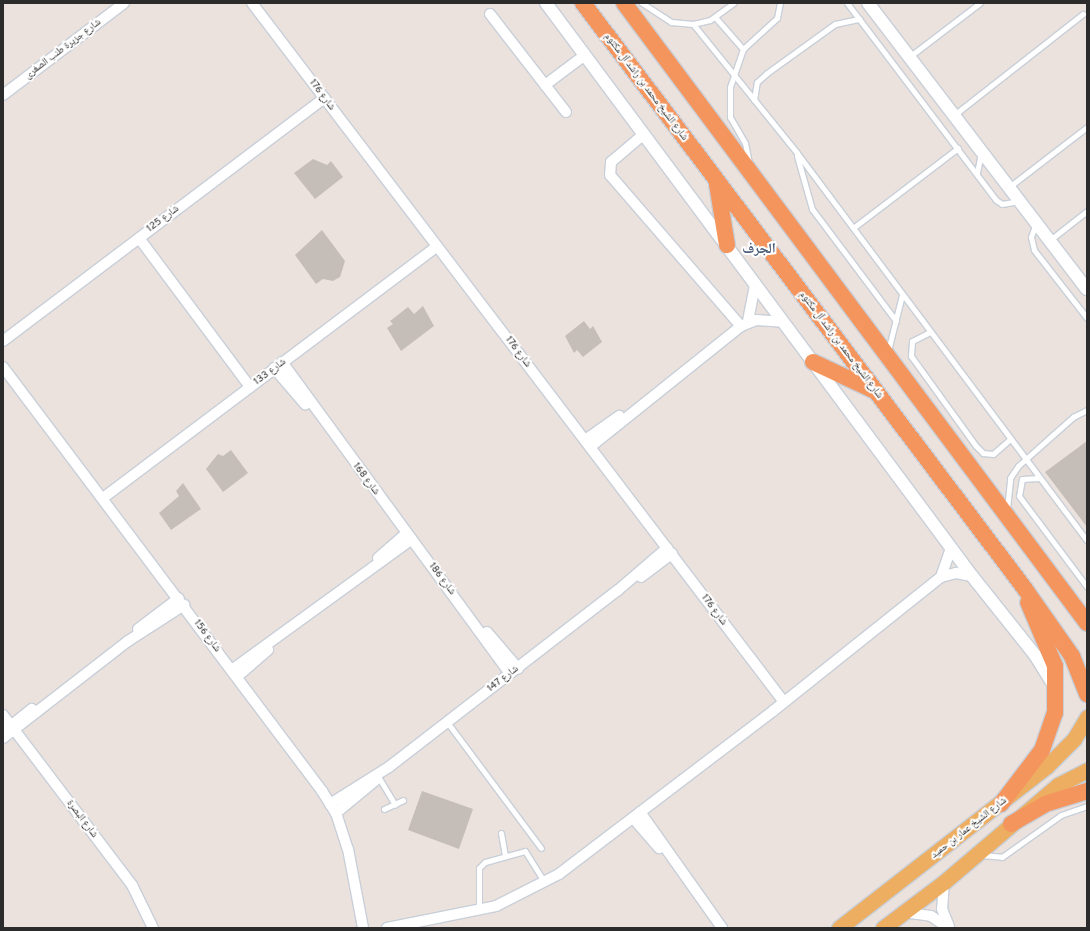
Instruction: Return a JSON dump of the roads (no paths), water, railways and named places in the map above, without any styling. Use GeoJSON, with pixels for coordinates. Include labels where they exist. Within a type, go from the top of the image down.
{"type":"FeatureCollection","features":[{"type":"Feature","properties":{"kind":"highway","name":"شارع الشيخ محمد بن راشد آل مكتوم"},"geometry":{"type":"LineString","coordinates":[[583,3],[716,182],[878,393],[1025,589],[1072,656],[1087,694]]}},
{"type":"Feature","properties":{"kind":"highway"},"geometry":{"type":"LineString","coordinates":[[624,3],[888,352],[1007,512],[1087,623]]}},
{"type":"Feature","properties":{"kind":"highway"},"geometry":{"type":"LineString","coordinates":[[716,182],[727,245]]}},
{"type":"Feature","properties":{"kind":"highway"},"geometry":{"type":"LineString","coordinates":[[813,362],[878,393]]}},
{"type":"Feature","properties":{"kind":"highway"},"geometry":{"type":"LineString","coordinates":[[1000,804],[1048,738],[1057,692],[1055,666],[1025,589]]}},
{"type":"Feature","properties":{"kind":"highway"},"geometry":{"type":"LineString","coordinates":[[1062,589],[1087,607]]}},
{"type":"Feature","properties":{"kind":"highway"},"geometry":{"type":"LineString","coordinates":[[1011,824],[1046,804],[1087,791]]}},
{"type":"Feature","properties":{"kind":"main road","name":"شارع الشيخ عمار بن حميد"},"geometry":{"type":"LineString","coordinates":[[839,928],[1000,804],[1057,757],[1087,717]]}},
{"type":"Feature","properties":{"kind":"main road"},"geometry":{"type":"LineString","coordinates":[[883,928],[944,882],[974,853],[1058,785],[1087,770]]}},
{"type":"Feature","properties":{"kind":"street","name":"شارع جزيرة طنب الصغرى"},"geometry":{"type":"LineString","coordinates":[[3,95],[124,3]]}},
{"type":"Feature","properties":{"kind":"street","name":"شارع 176"},"geometry":{"type":"LineString","coordinates":[[252,3],[784,702]]}},
{"type":"Feature","properties":{"kind":"street"},"geometry":{"type":"LineString","coordinates":[[546,3],[951,548],[1035,655],[1057,692]]}},
{"type":"Feature","properties":{"kind":"street"},"geometry":{"type":"LineString","coordinates":[[868,3],[1087,289]]}},
{"type":"Feature","properties":{"kind":"street"},"geometry":{"type":"LineString","coordinates":[[490,14],[566,112]]}},
{"type":"Feature","properties":{"kind":"street"},"geometry":{"type":"LineString","coordinates":[[545,85],[585,55]]}},
{"type":"Feature","properties":{"kind":"street","name":"شارع 125"},"geometry":{"type":"LineString","coordinates":[[3,341],[324,98]]}},
{"type":"Feature","properties":{"kind":"street"},"geometry":{"type":"LineString","coordinates":[[644,134],[611,162],[610,175],[744,323],[782,322]]}},
{"type":"Feature","properties":{"kind":"street"},"geometry":{"type":"LineString","coordinates":[[139,238],[250,387]]}},
{"type":"Feature","properties":{"kind":"street","name":"شارع 133"},"geometry":{"type":"LineString","coordinates":[[102,498],[436,246]]}},
{"type":"Feature","properties":{"kind":"street"},"geometry":{"type":"LineString","coordinates":[[588,444],[744,323],[755,286]]}},
{"type":"Feature","properties":{"kind":"street","name":"شارع 168"},"geometry":{"type":"LineString","coordinates":[[278,365],[410,536]]}},
{"type":"Feature","properties":{"kind":"street","name":"شارع 156"},"geometry":{"type":"LineString","coordinates":[[3,367],[235,672],[336,813],[351,860],[363,928]]}},
{"type":"Feature","properties":{"kind":"street"},"geometry":{"type":"LineString","coordinates":[[235,672],[410,536]]}},
{"type":"Feature","properties":{"kind":"street","name":"شارع 186"},"geometry":{"type":"LineString","coordinates":[[410,536],[514,671]]}},
{"type":"Feature","properties":{"kind":"street"},"geometry":{"type":"LineString","coordinates":[[940,577],[951,548]]}},
{"type":"Feature","properties":{"kind":"street","name":"شارع 147"},"geometry":{"type":"LineString","coordinates":[[330,804],[389,767],[669,551]]}},
{"type":"Feature","properties":{"kind":"street"},"geometry":{"type":"LineString","coordinates":[[387,928],[479,911],[544,883],[637,815],[784,702],[940,577],[956,573],[972,576]]}},
{"type":"Feature","properties":{"kind":"street"},"geometry":{"type":"LineString","coordinates":[[3,738],[10,730],[181,602]]}},
{"type":"Feature","properties":{"kind":"street","name":"شارع البصرة"},"geometry":{"type":"LineString","coordinates":[[3,715],[10,730],[132,885],[153,928]]}},
{"type":"Feature","properties":{"kind":"street","name":"شارع 147"},"geometry":{"type":"LineString","coordinates":[[336,813],[379,778],[389,767]]}},
{"type":"Feature","properties":{"kind":"street"},"geometry":{"type":"LineString","coordinates":[[637,815],[722,928]]}},
{"type":"Feature","properties":{"kind":"street"},"geometry":{"type":"LineString","coordinates":[[944,882],[942,909],[950,928]]}},
{"type":"Feature","properties":{"kind":"street"},"geometry":{"type":"LineString","coordinates":[[903,912],[931,916],[950,928]]}},
{"type":"Feature","properties":{"kind":"lane"},"geometry":{"type":"LineString","coordinates":[[642,3],[671,22],[693,24],[715,17],[733,3]]}},
{"type":"Feature","properties":{"kind":"lane"},"geometry":{"type":"LineString","coordinates":[[749,168],[747,149],[729,112],[732,74],[743,49],[777,18],[780,3]]}},
{"type":"Feature","properties":{"kind":"lane"},"geometry":{"type":"LineString","coordinates":[[847,3],[996,200],[1002,204],[1020,201]]}},
{"type":"Feature","properties":{"kind":"lane"},"geometry":{"type":"LineString","coordinates":[[909,57],[980,3]]}},
{"type":"Feature","properties":{"kind":"lane"},"geometry":{"type":"LineString","coordinates":[[954,115],[1083,14]]}},
{"type":"Feature","properties":{"kind":"lane"},"geometry":{"type":"LineString","coordinates":[[715,17],[743,49]]}},
{"type":"Feature","properties":{"kind":"lane"},"geometry":{"type":"LineString","coordinates":[[754,101],[756,82],[767,73],[835,24],[860,19]]}},
{"type":"Feature","properties":{"kind":"lane"},"geometry":{"type":"LineString","coordinates":[[693,24],[797,154],[1024,459],[1087,541]]}},
{"type":"Feature","properties":{"kind":"lane"},"geometry":{"type":"LineString","coordinates":[[1009,188],[1087,127]]}},
{"type":"Feature","properties":{"kind":"lane"},"geometry":{"type":"LineString","coordinates":[[853,228],[958,148]]}},
{"type":"Feature","properties":{"kind":"lane"},"geometry":{"type":"LineString","coordinates":[[977,174],[981,151]]}},
{"type":"Feature","properties":{"kind":"lane"},"geometry":{"type":"LineString","coordinates":[[797,154],[812,209],[896,321]]}},
{"type":"Feature","properties":{"kind":"lane"},"geometry":{"type":"LineString","coordinates":[[1050,240],[1087,211]]}},
{"type":"Feature","properties":{"kind":"lane"},"geometry":{"type":"LineString","coordinates":[[1036,222],[1031,237],[1034,250],[1087,318]]}},
{"type":"Feature","properties":{"kind":"lane"},"geometry":{"type":"LineString","coordinates":[[888,352],[902,295]]}},
{"type":"Feature","properties":{"kind":"lane"},"geometry":{"type":"LineString","coordinates":[[930,332],[912,341],[911,356],[976,446],[983,453],[992,454],[1010,439]]}},
{"type":"Feature","properties":{"kind":"lane"},"geometry":{"type":"LineString","coordinates":[[1007,512],[1010,478],[1024,459],[1073,417],[1087,410]]}},
{"type":"Feature","properties":{"kind":"lane"},"geometry":{"type":"LineString","coordinates":[[1039,478],[1022,479],[1019,496],[1087,586]]}},
{"type":"Feature","properties":{"kind":"lane"},"geometry":{"type":"LineString","coordinates":[[447,722],[541,848]]}},
{"type":"Feature","properties":{"kind":"lane"},"geometry":{"type":"LineString","coordinates":[[379,778],[395,805]]}},
{"type":"Feature","properties":{"kind":"lane"},"geometry":{"type":"LineString","coordinates":[[384,810],[404,800]]}},
{"type":"Feature","properties":{"kind":"lane"},"geometry":{"type":"LineString","coordinates":[[974,853],[1002,858],[1061,815],[1087,806]]}},
{"type":"Feature","properties":{"kind":"lane"},"geometry":{"type":"LineString","coordinates":[[501,833],[505,855]]}},
{"type":"Feature","properties":{"kind":"lane"},"geometry":{"type":"LineString","coordinates":[[479,911],[480,865],[505,855],[527,852],[544,883]]}},
{"type":"Feature","properties":{"kind":"district","name":"الجرف"},"geometry":{"type":"Point","coordinates":[759,250]}}]}
